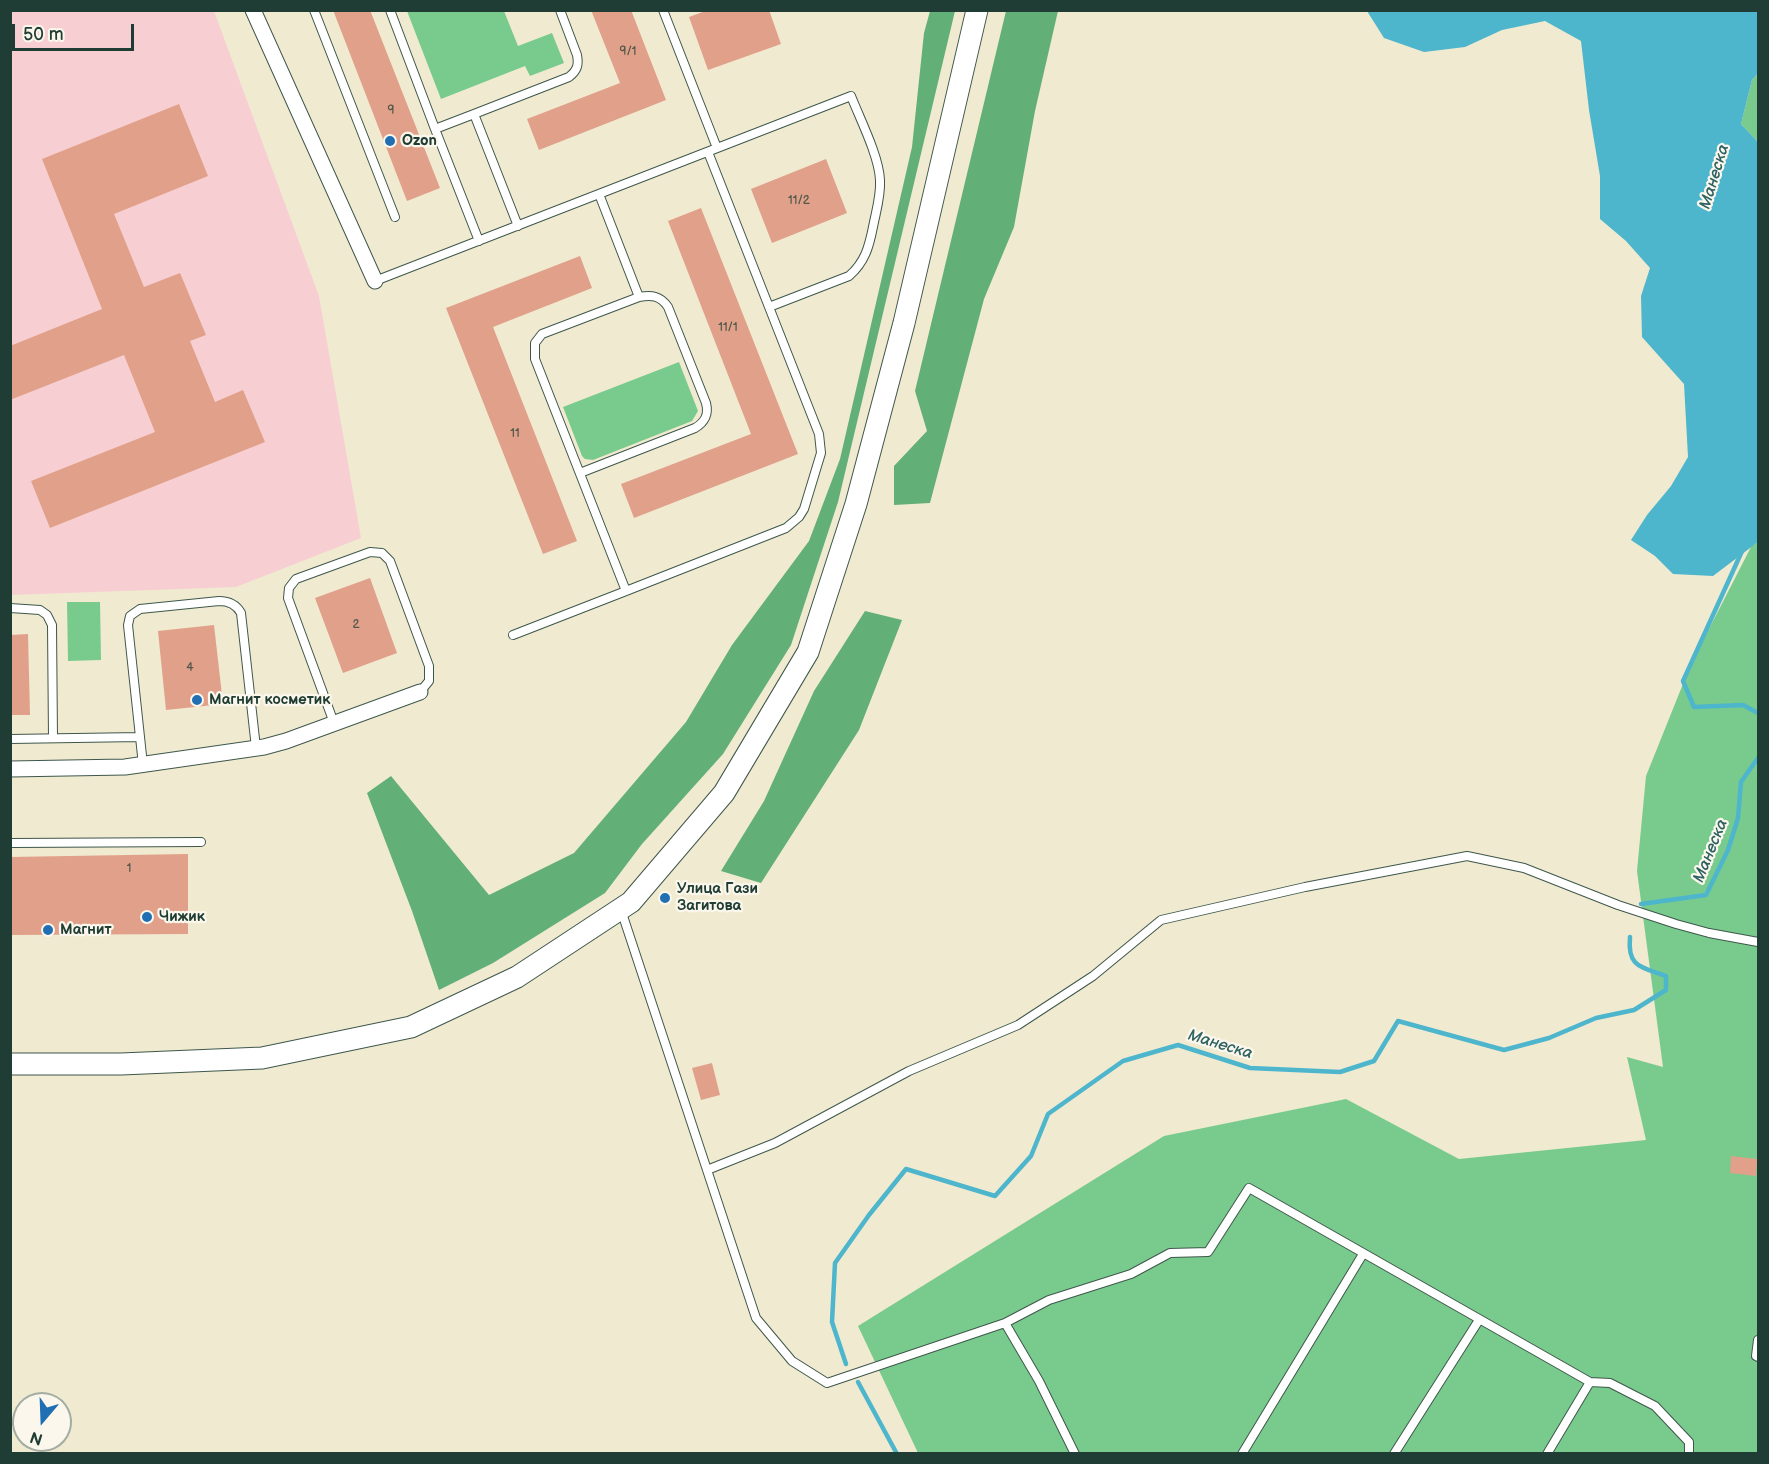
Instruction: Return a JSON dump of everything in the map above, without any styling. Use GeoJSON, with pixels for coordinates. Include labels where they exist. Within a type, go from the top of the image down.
{"type":"FeatureCollection","features":[{"type":"Feature","properties":{"kind":"main road"},"geometry":{"type":"LineString","coordinates":[[10,1064],[121,1064],[262,1058],[411,1027],[517,977],[631,902],[724,793],[808,652],[860,493],[904,323],[977,10]]}},
{"type":"Feature","properties":{"kind":"street"},"geometry":{"type":"LineString","coordinates":[[253,10],[375,282]]}},
{"type":"Feature","properties":{"kind":"street"},"geometry":{"type":"LineString","coordinates":[[10,769],[144,765],[256,748],[278,743],[420,692]]}},
{"type":"Feature","properties":{"kind":"lane"},"geometry":{"type":"LineString","coordinates":[[314,10],[395,217]]}},
{"type":"Feature","properties":{"kind":"lane"},"geometry":{"type":"LineString","coordinates":[[390,10],[479,241]]}},
{"type":"Feature","properties":{"kind":"lane"},"geometry":{"type":"LineString","coordinates":[[435,129],[569,77],[574,73],[578,63],[577,55],[560,10]]}},
{"type":"Feature","properties":{"kind":"lane"},"geometry":{"type":"LineString","coordinates":[[663,10],[717,148]]}},
{"type":"Feature","properties":{"kind":"lane"},"geometry":{"type":"LineString","coordinates":[[375,282],[851,96],[879,170],[880,191],[870,243],[863,261],[849,276],[769,307]]}},
{"type":"Feature","properties":{"kind":"lane"},"geometry":{"type":"LineString","coordinates":[[474,114],[518,226]]}},
{"type":"Feature","properties":{"kind":"lane"},"geometry":{"type":"LineString","coordinates":[[513,635],[786,528],[799,517],[804,509],[819,462],[821,445],[819,434],[708,152]]}},
{"type":"Feature","properties":{"kind":"lane"},"geometry":{"type":"LineString","coordinates":[[599,194],[639,297]]}},
{"type":"Feature","properties":{"kind":"lane"},"geometry":{"type":"LineString","coordinates":[[580,473],[695,429],[706,419],[706,403],[668,307],[659,297],[651,295],[639,297],[543,334],[535,343],[535,359],[626,591]]}},
{"type":"Feature","properties":{"kind":"lane"},"geometry":{"type":"LineString","coordinates":[[334,723],[288,598],[289,588],[296,579],[370,552],[382,553],[390,561],[429,666],[429,681],[420,692]]}},
{"type":"Feature","properties":{"kind":"lane"},"geometry":{"type":"LineString","coordinates":[[144,765],[128,625],[130,616],[140,609],[228,602],[241,613],[256,748]]}},
{"type":"Feature","properties":{"kind":"lane"},"geometry":{"type":"LineString","coordinates":[[10,608],[40,610],[50,620],[53,738]]}},
{"type":"Feature","properties":{"kind":"lane"},"geometry":{"type":"LineString","coordinates":[[10,739],[140,737]]}},
{"type":"Feature","properties":{"kind":"lane"},"geometry":{"type":"LineString","coordinates":[[10,843],[201,842]]}},
{"type":"Feature","properties":{"kind":"lane"},"geometry":{"type":"LineString","coordinates":[[707,1170],[775,1143],[909,1071],[1018,1025],[1094,976],[1161,920],[1305,887],[1467,855],[1524,868],[1618,905],[1676,924],[1758,942]]}},
{"type":"Feature","properties":{"kind":"lane"},"geometry":{"type":"LineString","coordinates":[[621,909],[756,1318],[792,1361],[827,1383],[1005,1323],[1049,1300],[1131,1274],[1170,1253],[1208,1252],[1249,1188],[1590,1382],[1610,1383],[1655,1406],[1689,1442],[1689,1454]]}},
{"type":"Feature","properties":{"kind":"lane"},"geometry":{"type":"LineString","coordinates":[[1242,1454],[1363,1254]]}},
{"type":"Feature","properties":{"kind":"lane"},"geometry":{"type":"LineString","coordinates":[[1394,1454],[1479,1320]]}},
{"type":"Feature","properties":{"kind":"lane"},"geometry":{"type":"LineString","coordinates":[[1005,1323],[1039,1381],[1075,1454]]}},
{"type":"Feature","properties":{"kind":"lane"},"geometry":{"type":"LineString","coordinates":[[1758,1340],[1756,1356],[1758,1357]]}},
{"type":"Feature","properties":{"kind":"lane"},"geometry":{"type":"LineString","coordinates":[[1546,1454],[1590,1382]]}},
{"type":"Feature","properties":{"kind":"shaded area"},"geometry":{"type":"Polygon","coordinates":[[[10,11],[214,11],[319,296],[361,538],[236,587],[11,595],[10,11]]]}},
{"type":"Feature","properties":{"kind":"green space"},"geometry":{"type":"Polygon","coordinates":[[[407,11],[504,11],[518,46],[552,33],[564,63],[530,76],[525,66],[441,99],[407,11]]]}},
{"type":"Feature","properties":{"kind":"green space"},"geometry":{"type":"Polygon","coordinates":[[[930,11],[955,11],[838,502],[791,645],[723,754],[642,844],[605,893],[493,963],[439,990],[367,793],[391,776],[489,895],[574,853],[686,722],[732,645],[809,541],[840,459],[912,147],[924,33],[930,11]]]}},
{"type":"Feature","properties":{"kind":"green space"},"geometry":{"type":"Polygon","coordinates":[[[1006,11],[1058,11],[1035,111],[1014,227],[984,299],[930,503],[894,505],[894,466],[927,431],[915,391],[1006,11]]]}},
{"type":"Feature","properties":{"kind":"green space"},"geometry":{"type":"Polygon","coordinates":[[[1758,73],[1758,142],[1741,124],[1752,80],[1758,73]]]}},
{"type":"Feature","properties":{"kind":"green space"},"geometry":{"type":"Polygon","coordinates":[[[679,362],[698,411],[692,421],[593,460],[582,456],[563,407],[679,362]]]}},
{"type":"Feature","properties":{"kind":"green space"},"geometry":{"type":"Polygon","coordinates":[[[1758,542],[1758,1453],[918,1453],[858,1326],[1164,1136],[1346,1099],[1459,1159],[1646,1140],[1627,1057],[1663,1067],[1637,871],[1646,776],[1691,664],[1751,547],[1758,542]]]}},
{"type":"Feature","properties":{"kind":"green space"},"geometry":{"type":"Polygon","coordinates":[[[67,602],[100,602],[101,660],[68,661],[67,602]]]}},
{"type":"Feature","properties":{"kind":"green space"},"geometry":{"type":"Polygon","coordinates":[[[865,611],[902,620],[859,730],[761,883],[721,871],[764,801],[814,691],[865,611]]]}},
{"type":"Feature","properties":{"kind":"water"},"geometry":{"type":"Polygon","coordinates":[[[1367,11],[1758,11],[1758,73],[1752,80],[1741,124],[1758,142],[1758,542],[1713,576],[1673,574],[1655,556],[1631,540],[1647,515],[1671,486],[1688,457],[1684,384],[1642,337],[1641,296],[1650,268],[1626,241],[1600,219],[1600,176],[1581,41],[1545,21],[1502,30],[1465,47],[1424,52],[1384,38],[1367,11]]]}},
{"type":"Feature","properties":{"kind":"building"},"geometry":{"type":"Polygon","coordinates":[[[333,10],[370,10],[440,188],[407,201],[333,10]]]}},
{"type":"Feature","properties":{"kind":"building"},"geometry":{"type":"Polygon","coordinates":[[[591,10],[631,10],[666,100],[539,150],[527,119],[620,83],[591,10]]]}},
{"type":"Feature","properties":{"kind":"building"},"geometry":{"type":"Polygon","coordinates":[[[708,10],[769,10],[781,44],[708,70],[689,17],[708,10]]]}},
{"type":"Feature","properties":{"kind":"building"},"geometry":{"type":"Polygon","coordinates":[[[179,104],[208,176],[114,214],[144,287],[180,273],[206,335],[190,341],[215,402],[243,390],[265,442],[50,528],[31,481],[155,432],[124,355],[10,400],[10,346],[102,309],[42,159],[179,104]]]}},
{"type":"Feature","properties":{"kind":"building"},"geometry":{"type":"Polygon","coordinates":[[[826,159],[847,213],[772,243],[751,189],[826,159]]]}},
{"type":"Feature","properties":{"kind":"building"},"geometry":{"type":"Polygon","coordinates":[[[701,208],[798,454],[634,518],[621,484],[751,434],[668,221],[701,208]]]}},
{"type":"Feature","properties":{"kind":"building"},"geometry":{"type":"Polygon","coordinates":[[[580,256],[592,288],[493,327],[577,541],[543,554],[446,308],[580,256]]]}},
{"type":"Feature","properties":{"kind":"building"},"geometry":{"type":"Polygon","coordinates":[[[370,578],[397,653],[343,673],[315,598],[370,578]]]}},
{"type":"Feature","properties":{"kind":"building"},"geometry":{"type":"Polygon","coordinates":[[[214,625],[223,704],[166,710],[158,631],[214,625]]]}},
{"type":"Feature","properties":{"kind":"building"},"geometry":{"type":"Polygon","coordinates":[[[28,634],[30,715],[10,715],[10,635],[28,634]]]}},
{"type":"Feature","properties":{"kind":"building"},"geometry":{"type":"Polygon","coordinates":[[[188,854],[188,934],[10,935],[10,857],[188,854]]]}},
{"type":"Feature","properties":{"kind":"building"},"geometry":{"type":"Polygon","coordinates":[[[712,1063],[720,1095],[701,1100],[692,1068],[712,1063]]]}},
{"type":"Feature","properties":{"kind":"building"},"geometry":{"type":"Polygon","coordinates":[[[1731,1156],[1757,1159],[1756,1176],[1730,1173],[1731,1156]]]}},
{"type":"Feature","properties":{"kind":"waterway","name":"Манеска"},"geometry":{"type":"LineString","coordinates":[[1743,549],[1683,681],[1694,707],[1743,705],[1758,713]]}},
{"type":"Feature","properties":{"kind":"waterway","name":"Манеска"},"geometry":{"type":"LineString","coordinates":[[1641,904],[1706,895],[1728,850],[1738,818],[1741,782],[1758,758]]}},
{"type":"Feature","properties":{"kind":"waterway","name":"Манеска"},"geometry":{"type":"LineString","coordinates":[[846,1364],[832,1322],[835,1263],[906,1169],[995,1196],[1031,1156],[1048,1114],[1123,1061],[1178,1045],[1250,1068],[1340,1072],[1374,1061],[1398,1021],[1504,1050],[1549,1038],[1596,1018],[1634,1010],[1666,990],[1666,976],[1643,968],[1634,961],[1631,955],[1630,937]]}},
{"type":"Feature","properties":{"kind":"waterway","name":"Манеска"},"geometry":{"type":"LineString","coordinates":[[858,1382],[897,1454]]}},
{"type":"Feature","properties":{"kind":"place","name":"Ozon"},"geometry":{"type":"Point","coordinates":[390,141]}},
{"type":"Feature","properties":{"kind":"place","name":"Магнит косметик"},"geometry":{"type":"Point","coordinates":[197,700]}},
{"type":"Feature","properties":{"kind":"place","name":"Улица Гази Загитова"},"geometry":{"type":"Point","coordinates":[665,898]}},
{"type":"Feature","properties":{"kind":"place","name":"Чижик"},"geometry":{"type":"Point","coordinates":[147,917]}},
{"type":"Feature","properties":{"kind":"place","name":"Магнит"},"geometry":{"type":"Point","coordinates":[48,930]}}]}
